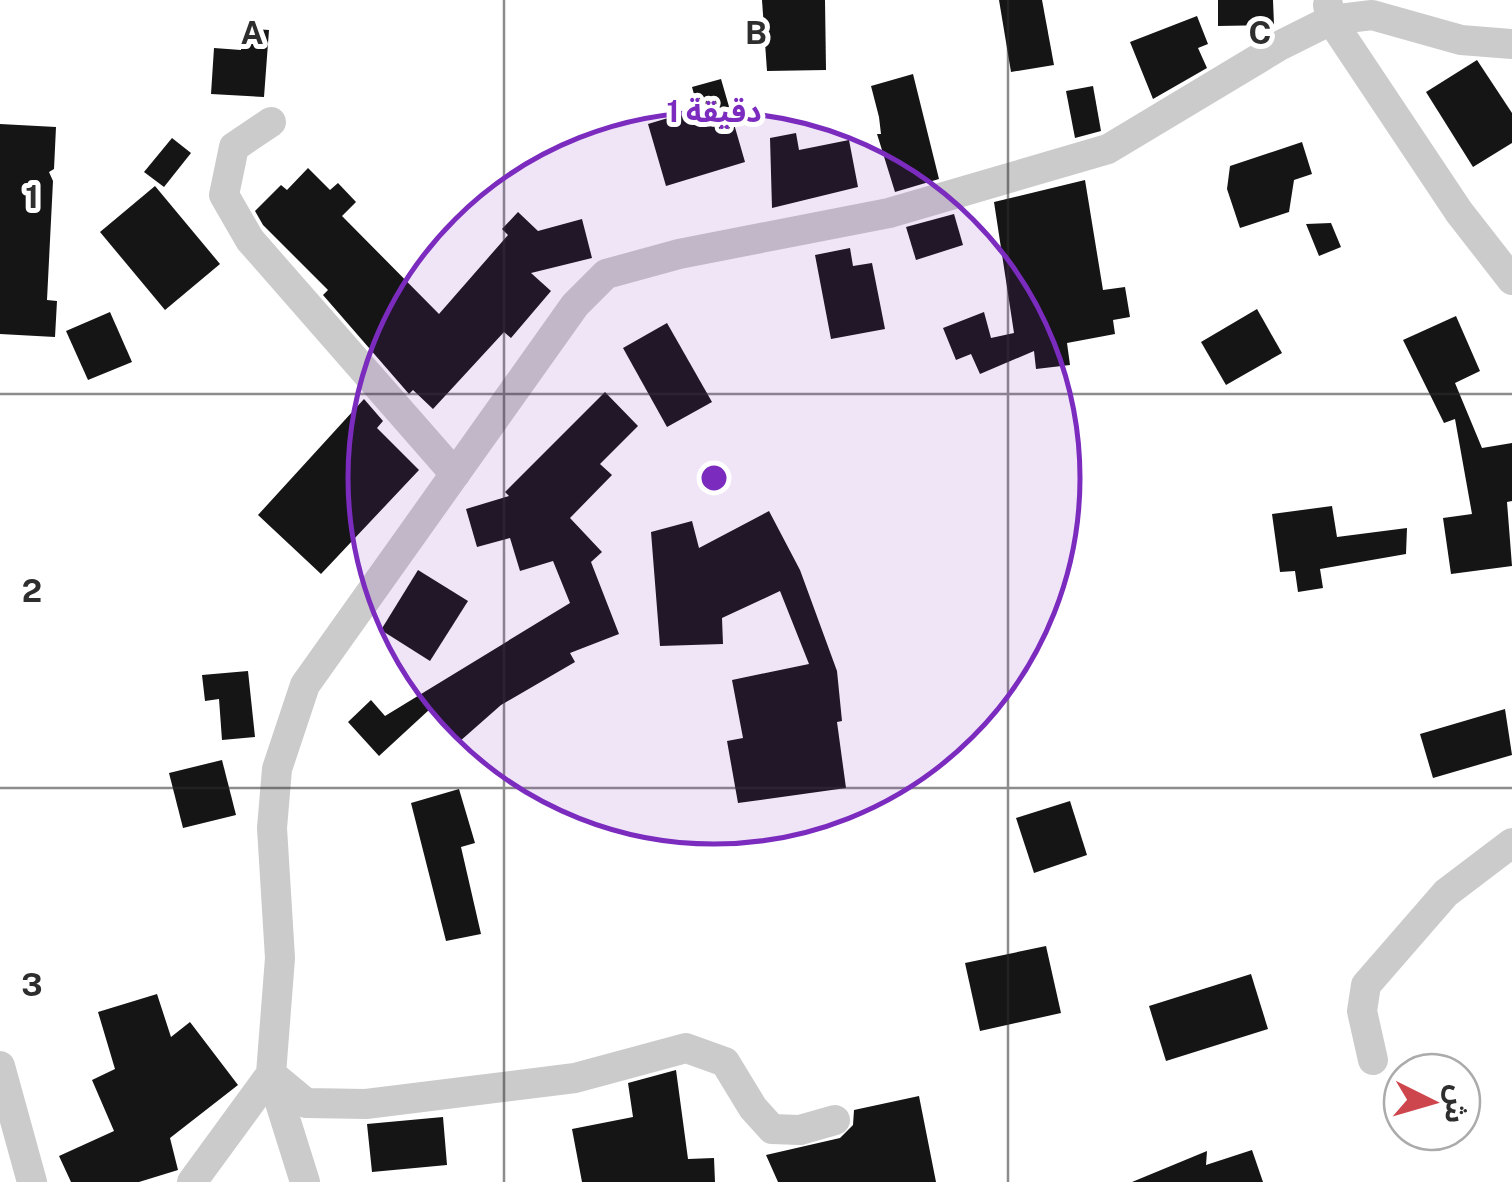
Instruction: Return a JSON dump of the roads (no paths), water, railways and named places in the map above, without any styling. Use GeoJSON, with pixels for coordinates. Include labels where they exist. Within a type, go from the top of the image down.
{"type":"FeatureCollection","features":[{"type":"Feature","properties":{"kind":"street"},"geometry":{"type":"LineString","coordinates":[[1329,10],[1459,212],[1512,280]]}},
{"type":"Feature","properties":{"kind":"street"},"geometry":{"type":"LineString","coordinates":[[305,1182],[271,1074],[280,958],[272,828],[277,769],[305,685],[575,305],[606,274],[680,254],[889,212],[1108,149],[1329,10],[1372,15],[1461,40],[1512,44]]}},
{"type":"Feature","properties":{"kind":"street"},"geometry":{"type":"LineString","coordinates":[[271,122],[234,147],[224,195],[250,240],[456,474]]}},
{"type":"Feature","properties":{"kind":"street"},"geometry":{"type":"LineString","coordinates":[[1372,1060],[1362,1011],[1366,985],[1446,893],[1512,843]]}},
{"type":"Feature","properties":{"kind":"street"},"geometry":{"type":"LineString","coordinates":[[271,1074],[306,1103],[366,1104],[575,1078],[686,1048],[726,1062],[753,1108],[772,1128],[800,1130],[835,1120]]}},
{"type":"Feature","properties":{"kind":"street"},"geometry":{"type":"LineString","coordinates":[[0,1066],[32,1182]]}},
{"type":"Feature","properties":{"kind":"street"},"geometry":{"type":"LineString","coordinates":[[192,1182],[271,1074]]}}]}
